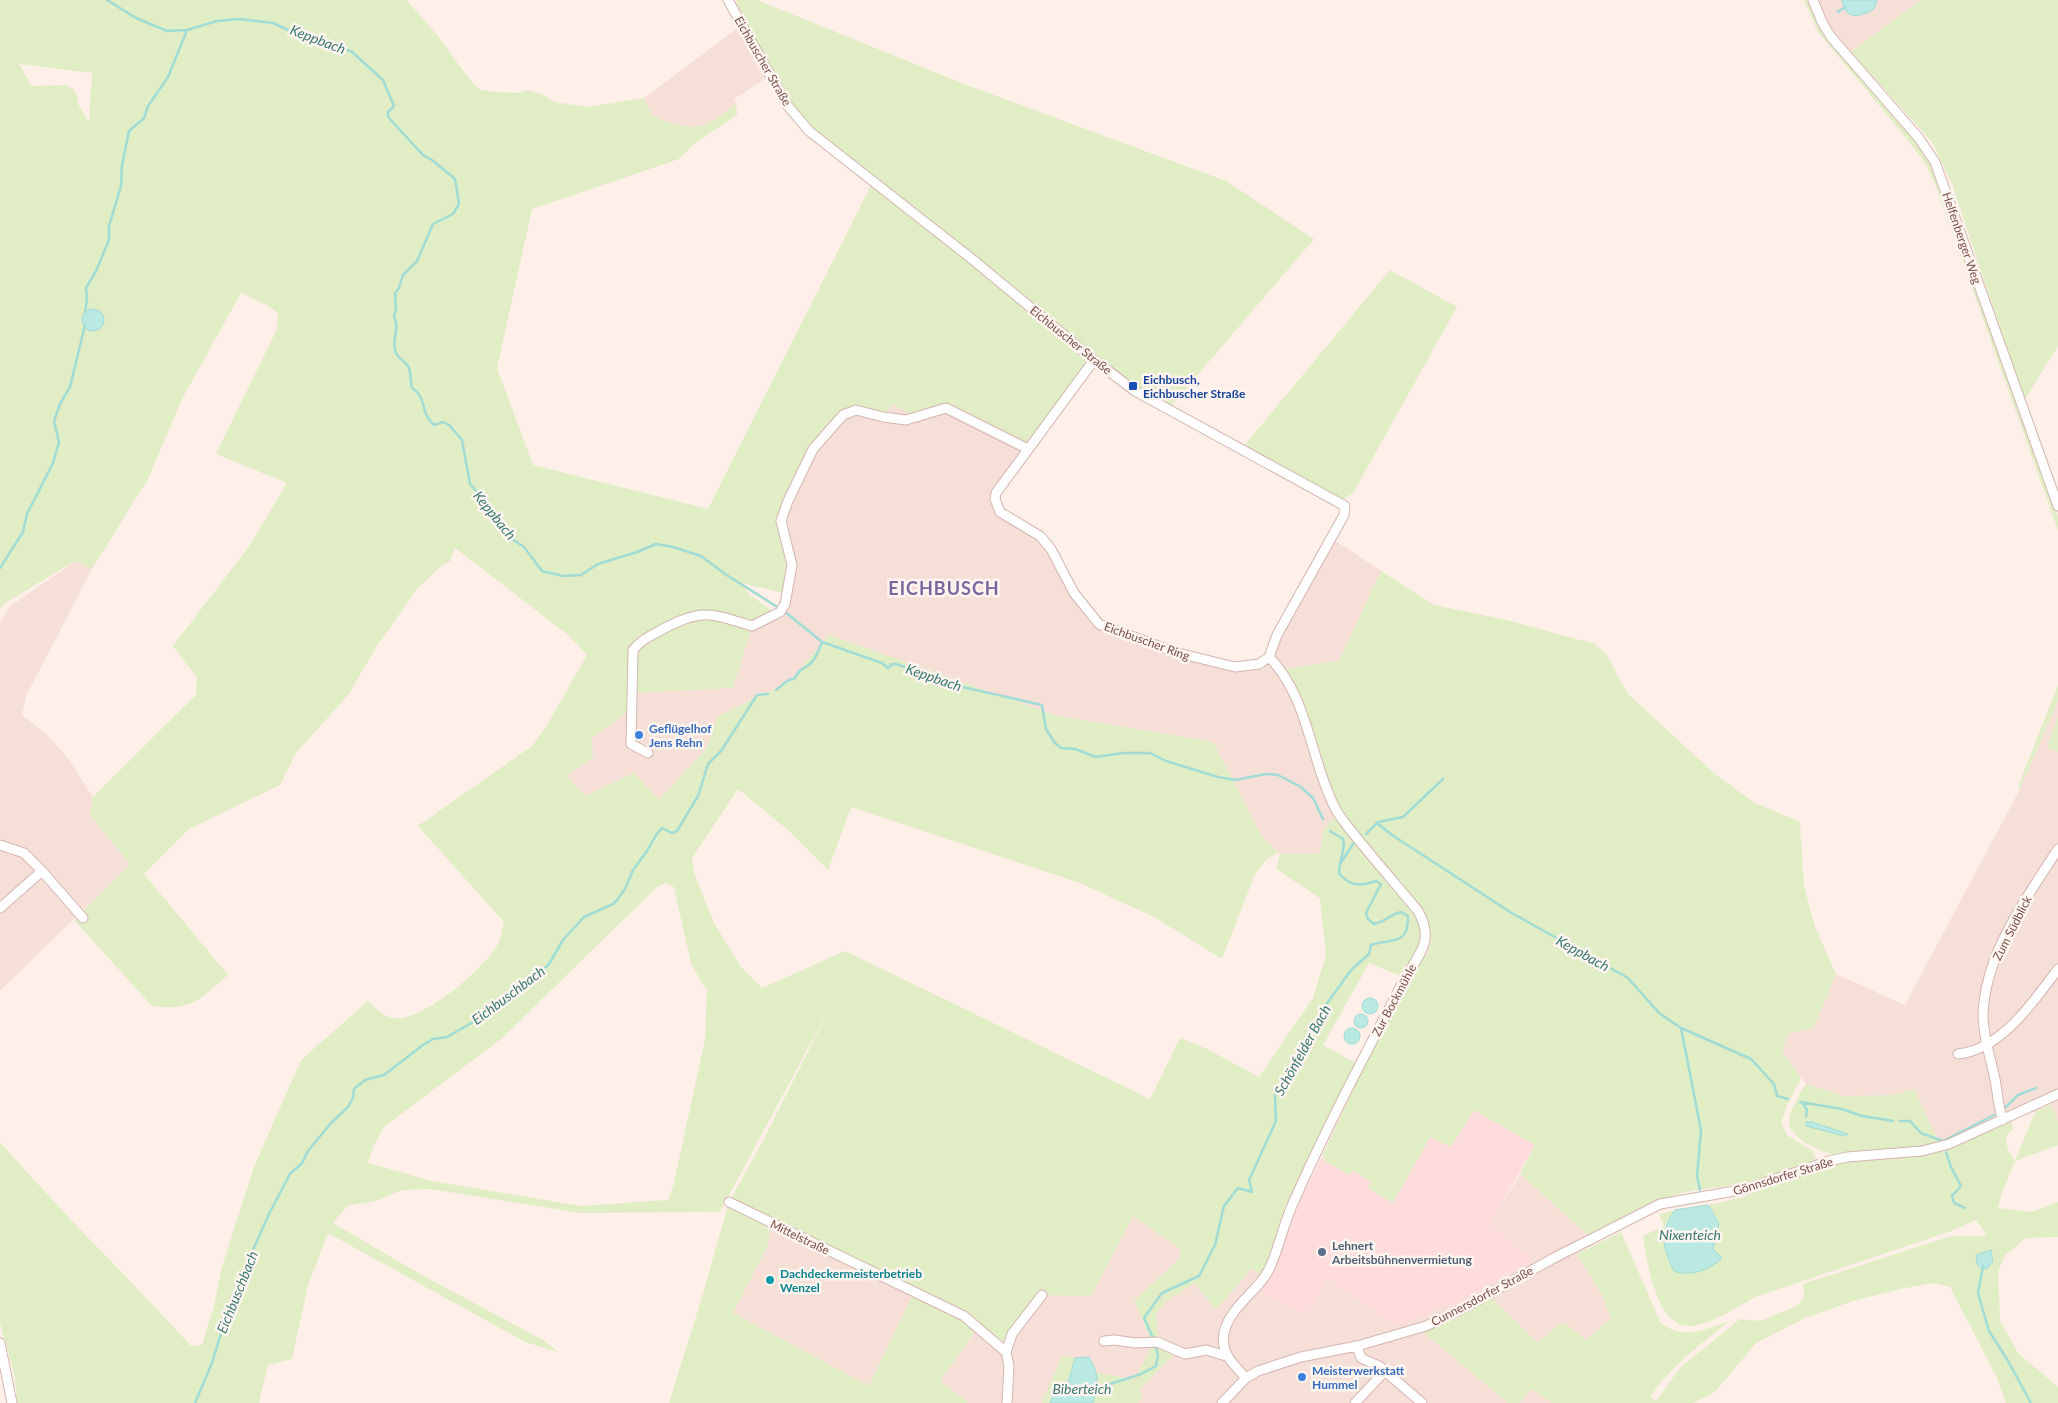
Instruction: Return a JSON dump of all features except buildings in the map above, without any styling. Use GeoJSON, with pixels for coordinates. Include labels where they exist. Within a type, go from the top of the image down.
{"type":"FeatureCollection","features":[{"type":"Feature","properties":{"kind":"street","name":"Eichbuscher Straße"},"geometry":{"type":"LineString","coordinates":[[728,0],[787,105],[810,131],[1135,391],[1345,506],[1344,516],[1277,635],[1269,656]]}},
{"type":"Feature","properties":{"kind":"street","name":"Helfenberger Weg"},"geometry":{"type":"LineString","coordinates":[[1813,0],[1822,22],[1831,37],[1918,137],[1935,162],[2058,506]]}},
{"type":"Feature","properties":{"kind":"street","name":"Eichbuscher Ring"},"geometry":{"type":"LineString","coordinates":[[1094,360],[996,493],[994,499],[1000,512],[1040,536],[1051,549],[1074,593],[1099,624],[1174,652],[1236,668],[1259,664],[1269,656]]}},
{"type":"Feature","properties":{"kind":"street"},"geometry":{"type":"LineString","coordinates":[[648,752],[631,744],[630,710],[633,650],[639,642],[681,619],[698,614],[713,614],[752,626],[780,612],[788,594],[792,565],[781,520],[813,449],[843,415],[856,410],[906,420],[946,408],[1028,450]]}},
{"type":"Feature","properties":{"kind":"street","name":"Zur Bockmühle"},"geometry":{"type":"LineString","coordinates":[[1226,1356],[1224,1332],[1239,1306],[1266,1276],[1294,1200],[1394,998],[1424,947],[1426,936],[1425,924],[1418,911],[1340,818],[1330,797],[1312,740],[1290,687],[1279,667],[1269,656]]}},
{"type":"Feature","properties":{"kind":"street"},"geometry":{"type":"LineString","coordinates":[[0,845],[24,853],[83,918]]}},
{"type":"Feature","properties":{"kind":"street","name":"Zum Südblick"},"geometry":{"type":"LineString","coordinates":[[2003,1120],[1998,1107],[1995,1079],[1983,1016],[1986,988],[1994,962],[2020,908],[2058,849]]}},
{"type":"Feature","properties":{"kind":"street"},"geometry":{"type":"LineString","coordinates":[[0,908],[42,871]]}},
{"type":"Feature","properties":{"kind":"street"},"geometry":{"type":"LineString","coordinates":[[1958,1054],[1971,1052],[1987,1044],[2020,1017],[2058,969]]}},
{"type":"Feature","properties":{"kind":"street"},"geometry":{"type":"LineString","coordinates":[[2003,1120],[2058,1094]]}},
{"type":"Feature","properties":{"kind":"street","name":"Gönnsdorfer Straße"},"geometry":{"type":"LineString","coordinates":[[1629,1220],[1660,1204],[1746,1188],[1829,1161],[1847,1157],[1922,1151],[1949,1144],[2003,1120]]}},
{"type":"Feature","properties":{"kind":"street","name":"Mittelstraße"},"geometry":{"type":"LineString","coordinates":[[729,1202],[964,1316],[1006,1352]]}},
{"type":"Feature","properties":{"kind":"street","name":"Cunnersdorfer Straße"},"geometry":{"type":"LineString","coordinates":[[1222,1403],[1246,1378],[1272,1365],[1300,1357],[1357,1346],[1416,1330],[1460,1310],[1552,1259],[1629,1220]]}},
{"type":"Feature","properties":{"kind":"street"},"geometry":{"type":"LineString","coordinates":[[1007,1403],[1009,1366],[1006,1352],[1012,1334],[1042,1295]]}},
{"type":"Feature","properties":{"kind":"street"},"geometry":{"type":"LineString","coordinates":[[1104,1341],[1115,1340],[1134,1344],[1154,1342],[1185,1354],[1206,1350],[1226,1356],[1246,1378]]}},
{"type":"Feature","properties":{"kind":"street"},"geometry":{"type":"LineString","coordinates":[[0,1343],[12,1403]]}},
{"type":"Feature","properties":{"kind":"street"},"geometry":{"type":"LineString","coordinates":[[1357,1346],[1361,1358],[1379,1366],[1422,1403]]}},
{"type":"Feature","properties":{"kind":"street"},"geometry":{"type":"LineString","coordinates":[[1354,1403],[1385,1371]]}},
{"type":"Feature","properties":{"kind":"shaded area"},"geometry":{"type":"Polygon","coordinates":[[[1819,0],[1921,0],[1851,52],[1836,35],[1825,17],[1819,0]]]}},
{"type":"Feature","properties":{"kind":"shaded area"},"geometry":{"type":"Polygon","coordinates":[[[739,27],[765,79],[734,99],[736,104],[706,125],[694,128],[666,122],[652,116],[644,98],[739,27]]]}},
{"type":"Feature","properties":{"kind":"shaded area"},"geometry":{"type":"Polygon","coordinates":[[[891,403],[946,408],[1028,449],[996,493],[1000,512],[1040,536],[1099,624],[1174,652],[1238,664],[1255,662],[1264,655],[1328,536],[1381,571],[1339,661],[1285,669],[1302,708],[1329,787],[1342,813],[1323,833],[1321,851],[1318,854],[1280,854],[1262,837],[1213,742],[1058,716],[829,635],[789,682],[718,716],[706,749],[659,801],[585,796],[566,774],[593,758],[592,738],[630,710],[633,692],[752,626],[785,604],[781,521],[813,449],[843,415],[891,403]]]}},
{"type":"Feature","properties":{"kind":"shaded area"},"geometry":{"type":"Polygon","coordinates":[[[76,561],[92,569],[26,696],[22,715],[45,733],[67,757],[93,797],[90,815],[130,864],[0,991],[0,622],[9,607],[76,561]]]}},
{"type":"Feature","properties":{"kind":"shaded area"},"geometry":{"type":"Polygon","coordinates":[[[2058,701],[2058,1122],[2050,1104],[2035,1112],[2026,1113],[1958,1146],[1942,1150],[1914,1089],[1894,1095],[1844,1096],[1806,1084],[1782,1051],[1788,1033],[1814,1027],[1836,974],[1905,1005],[2019,791],[2058,701]]]}},
{"type":"Feature","properties":{"kind":"shaded area"},"geometry":{"type":"Polygon","coordinates":[[[1473,1110],[1535,1145],[1490,1224],[1533,1261],[1467,1297],[1396,1326],[1328,1279],[1306,1316],[1259,1290],[1276,1264],[1291,1219],[1322,1156],[1325,1161],[1349,1175],[1352,1170],[1371,1182],[1368,1187],[1430,1137],[1451,1147],[1473,1110]]]}},
{"type":"Feature","properties":{"kind":"shaded area"},"geometry":{"type":"Polygon","coordinates":[[[1520,1174],[1589,1236],[1595,1244],[1577,1254],[1602,1295],[1611,1319],[1586,1340],[1566,1324],[1538,1343],[1491,1298],[1459,1317],[1424,1332],[1508,1403],[969,1403],[940,1381],[978,1328],[1012,1334],[1042,1295],[1091,1296],[1133,1216],[1181,1249],[1179,1259],[1134,1301],[1158,1338],[1156,1314],[1165,1302],[1195,1283],[1216,1310],[1252,1268],[1267,1281],[1260,1290],[1306,1316],[1328,1279],[1396,1326],[1533,1261],[1490,1224],[1520,1174]]]}},
{"type":"Feature","properties":{"kind":"shaded area"},"geometry":{"type":"Polygon","coordinates":[[[771,1222],[914,1292],[869,1386],[733,1313],[768,1245],[771,1222]]]}},
{"type":"Feature","properties":{"kind":"shaded area"},"geometry":{"type":"Polygon","coordinates":[[[1532,1389],[1552,1403],[1519,1403],[1532,1389]]]}},
{"type":"Feature","properties":{"kind":"green space"},"geometry":{"type":"Polygon","coordinates":[[[0,0],[406,0],[433,30],[473,84],[481,90],[517,93],[528,90],[541,94],[555,102],[587,107],[644,98],[652,116],[688,127],[697,127],[714,120],[736,104],[737,115],[695,143],[679,159],[532,209],[497,368],[533,465],[708,509],[873,181],[809,131],[787,105],[742,26],[736,0],[757,0],[959,82],[1226,181],[1314,239],[1170,407],[1132,384],[1100,361],[1028,449],[946,408],[906,420],[909,413],[892,404],[883,417],[856,410],[843,415],[813,449],[781,520],[792,565],[788,594],[741,583],[750,595],[777,614],[752,626],[733,688],[633,693],[630,710],[592,738],[593,758],[566,775],[585,796],[634,773],[659,800],[706,749],[718,716],[789,682],[829,635],[1058,716],[1213,742],[1262,837],[1278,852],[1263,862],[1255,874],[1222,959],[1156,918],[1080,883],[851,807],[828,870],[788,830],[738,789],[692,858],[694,873],[714,923],[741,967],[762,988],[845,951],[1150,1099],[1180,1038],[1207,1049],[1259,1077],[1313,998],[1326,955],[1320,898],[1276,869],[1280,854],[1318,854],[1326,827],[1342,812],[1329,787],[1302,708],[1285,669],[1339,661],[1381,571],[1434,605],[1506,620],[1595,644],[1606,654],[1628,694],[1716,775],[1755,803],[1800,822],[1804,886],[1815,927],[1836,974],[1814,1027],[1788,1034],[1782,1051],[1801,1078],[1781,1122],[1787,1135],[1813,1151],[1816,1158],[1749,1183],[1695,1190],[1659,1199],[1589,1236],[1520,1174],[1535,1145],[1474,1110],[1451,1147],[1430,1137],[1393,1203],[1368,1188],[1371,1182],[1352,1170],[1349,1175],[1325,1161],[1322,1156],[1400,990],[1427,953],[1431,941],[1428,926],[1419,946],[1401,976],[1369,963],[1323,1045],[1357,1064],[1268,1263],[1261,1275],[1252,1268],[1216,1310],[1195,1283],[1165,1302],[1156,1314],[1158,1338],[1151,1340],[1134,1301],[1179,1259],[1181,1249],[1133,1216],[1091,1296],[1042,1295],[1012,1334],[1006,1352],[977,1328],[940,1381],[969,1403],[669,1403],[729,1202],[764,1139],[835,998],[720,1212],[580,1213],[430,1189],[402,1190],[375,1201],[347,1206],[333,1223],[420,1274],[543,1340],[558,1352],[525,1342],[328,1233],[308,1285],[292,1359],[268,1365],[259,1403],[17,1403],[15,1378],[0,1323],[0,1142],[191,1346],[202,1345],[214,1306],[221,1270],[254,1167],[301,1060],[368,1001],[382,1014],[393,1018],[406,1017],[436,1003],[452,992],[480,967],[499,942],[504,922],[418,826],[532,746],[547,725],[587,655],[567,634],[455,548],[450,561],[439,568],[417,589],[377,646],[348,695],[296,753],[280,785],[189,829],[144,874],[228,975],[194,1002],[177,1007],[152,1006],[74,920],[130,864],[90,815],[93,797],[196,695],[197,678],[173,646],[250,545],[287,483],[216,454],[277,329],[278,313],[269,306],[241,293],[182,399],[148,479],[92,569],[75,561],[5,603],[0,609],[0,0]],[[19,64],[32,86],[66,85],[73,89],[77,95],[78,104],[89,122],[92,73],[19,64]],[[665,883],[657,887],[502,1038],[384,1127],[374,1145],[368,1163],[432,1181],[580,1206],[668,1200],[673,1187],[705,1040],[707,991],[691,964],[674,887],[665,883]],[[771,1223],[768,1245],[733,1313],[869,1386],[914,1292],[771,1223]]]}},
{"type":"Feature","properties":{"kind":"green space"},"geometry":{"type":"Polygon","coordinates":[[[1804,0],[1810,0],[1815,14],[1918,141],[1934,168],[1964,252],[1969,276],[1976,288],[2058,516],[2058,530],[1935,184],[1925,163],[1818,32],[1804,0]]]}},
{"type":"Feature","properties":{"kind":"green space"},"geometry":{"type":"Polygon","coordinates":[[[1921,0],[2058,0],[2058,346],[2024,401],[1952,184],[1932,142],[1851,52],[1921,0]]]}},
{"type":"Feature","properties":{"kind":"green space"},"geometry":{"type":"Polygon","coordinates":[[[1390,270],[1457,307],[1353,493],[1344,499],[1335,497],[1243,447],[1390,270]]]}},
{"type":"Feature","properties":{"kind":"green space"},"geometry":{"type":"Polygon","coordinates":[[[2058,685],[2058,701],[2019,791],[2019,784],[2058,685]]]}},
{"type":"Feature","properties":{"kind":"green space"},"geometry":{"type":"Polygon","coordinates":[[[2058,717],[2058,752],[2047,747],[2058,717]]]}},
{"type":"Feature","properties":{"kind":"green space"},"geometry":{"type":"Polygon","coordinates":[[[1806,1084],[1844,1096],[1894,1095],[1914,1089],[1939,1143],[1919,1147],[1833,1155],[1807,1144],[1795,1135],[1789,1124],[1792,1109],[1806,1084]]]}},
{"type":"Feature","properties":{"kind":"green space"},"geometry":{"type":"Polygon","coordinates":[[[2051,1104],[2058,1122],[2058,1145],[2015,1161],[2035,1112],[2051,1104]]]}},
{"type":"Feature","properties":{"kind":"green space"},"geometry":{"type":"Polygon","coordinates":[[[2011,1120],[2013,1129],[2007,1136],[2006,1144],[2015,1161],[2002,1192],[1998,1208],[2032,1212],[2058,1202],[2058,1237],[2026,1238],[2005,1255],[1998,1272],[2000,1320],[2018,1353],[2058,1387],[2058,1403],[2006,1403],[1997,1378],[1950,1287],[1933,1283],[1853,1301],[1805,1318],[1756,1343],[1715,1392],[1693,1403],[1552,1403],[1532,1389],[1519,1403],[1508,1403],[1423,1332],[1459,1317],[1491,1298],[1538,1343],[1560,1323],[1566,1324],[1586,1340],[1611,1319],[1602,1295],[1577,1254],[1621,1232],[1660,1322],[1668,1328],[1677,1331],[1694,1332],[1729,1321],[1686,1356],[1667,1375],[1650,1397],[1656,1401],[1680,1368],[1740,1319],[1761,1321],[1797,1306],[1802,1301],[1804,1294],[1803,1284],[1952,1236],[1987,1236],[1976,1220],[1951,1231],[1755,1297],[1716,1319],[1692,1326],[1680,1324],[1670,1317],[1655,1292],[1643,1236],[1664,1226],[1712,1249],[1719,1223],[1708,1205],[1743,1197],[1829,1165],[1848,1161],[1896,1159],[1958,1146],[2011,1120]]]}},
{"type":"Feature","properties":{"kind":"green space"},"geometry":{"type":"Polygon","coordinates":[[[1675,1210],[1664,1226],[1659,1214],[1675,1210]]]}},
{"type":"Feature","properties":{"kind":"green space"},"geometry":{"type":"Polygon","coordinates":[[[1159,1345],[1175,1353],[1139,1390],[1143,1397],[1137,1403],[1093,1403],[1097,1392],[1097,1372],[1134,1380],[1152,1346],[1159,1345]]]}},
{"type":"Feature","properties":{"kind":"green space"},"geometry":{"type":"Polygon","coordinates":[[[1062,1356],[1075,1358],[1069,1380],[1055,1391],[1050,1403],[1042,1403],[1062,1356]]]}},
{"type":"Feature","properties":{"kind":"water"},"geometry":{"type":"Polygon","coordinates":[[[1842,0],[1877,1],[1874,9],[1864,14],[1854,15],[1846,11],[1842,0]]]}},
{"type":"Feature","properties":{"kind":"water"},"geometry":{"type":"Polygon","coordinates":[[[93,309],[101,312],[104,320],[101,328],[93,331],[85,328],[82,320],[85,312],[93,309]]]}},
{"type":"Feature","properties":{"kind":"water"},"geometry":{"type":"Polygon","coordinates":[[[1370,998],[1376,1000],[1378,1006],[1376,1012],[1370,1014],[1364,1012],[1362,1006],[1364,1000],[1370,998]]]}},
{"type":"Feature","properties":{"kind":"water"},"geometry":{"type":"Polygon","coordinates":[[[1358,1014],[1364,1014],[1368,1021],[1364,1028],[1358,1028],[1354,1024],[1354,1018],[1358,1014]]]}},
{"type":"Feature","properties":{"kind":"water"},"geometry":{"type":"Polygon","coordinates":[[[1352,1028],[1358,1030],[1360,1036],[1358,1042],[1352,1044],[1346,1042],[1344,1036],[1346,1030],[1352,1028]]]}},
{"type":"Feature","properties":{"kind":"water"},"geometry":{"type":"Polygon","coordinates":[[[1806,1122],[1812,1122],[1848,1134],[1845,1136],[1806,1126],[1806,1122]]]}},
{"type":"Feature","properties":{"kind":"water","name":"Nixenteich"},"geometry":{"type":"Polygon","coordinates":[[[1708,1205],[1719,1223],[1713,1249],[1722,1258],[1712,1266],[1693,1273],[1674,1271],[1664,1240],[1664,1233],[1670,1218],[1675,1210],[1708,1205]]]}},
{"type":"Feature","properties":{"kind":"water"},"geometry":{"type":"Polygon","coordinates":[[[1991,1250],[1993,1261],[1987,1269],[1981,1268],[1977,1264],[1976,1255],[1991,1250]]]}},
{"type":"Feature","properties":{"kind":"water","name":"Biberteich"},"geometry":{"type":"Polygon","coordinates":[[[1089,1357],[1095,1369],[1097,1379],[1093,1403],[1050,1403],[1055,1391],[1069,1380],[1075,1358],[1089,1357]]]}},
{"type":"Feature","properties":{"kind":"waterway","name":"Keppbach"},"geometry":{"type":"LineString","coordinates":[[107,0],[136,18],[167,31],[187,30],[217,21],[239,19],[273,23],[290,31],[318,37],[352,52],[383,80],[394,106],[388,112],[388,117],[423,155],[455,179],[459,204],[453,214],[433,224],[417,261],[403,275],[399,288],[395,293],[396,309],[394,316],[396,325],[394,346],[396,353],[409,368],[412,388],[420,396],[429,420],[434,425],[443,422],[449,425],[462,440],[470,484],[493,510],[509,537],[524,547],[542,571],[563,576],[581,575],[598,564],[656,544],[701,556],[725,574],[779,608]]}},
{"type":"Feature","properties":{"kind":"waterway"},"geometry":{"type":"LineString","coordinates":[[1838,12],[1845,7]]}},
{"type":"Feature","properties":{"kind":"waterway"},"geometry":{"type":"LineString","coordinates":[[85,312],[86,288],[96,271],[109,240],[109,226],[121,186],[122,165],[129,131],[144,118],[148,106],[168,77],[187,30]]}},
{"type":"Feature","properties":{"kind":"waterway"},"geometry":{"type":"LineString","coordinates":[[0,568],[23,532],[27,514],[53,463],[59,442],[54,421],[60,404],[70,387],[85,325]]}},
{"type":"Feature","properties":{"kind":"waterway","name":"Keppbach"},"geometry":{"type":"LineString","coordinates":[[784,611],[822,642],[882,663],[888,668],[892,664],[896,664],[958,686],[1042,705],[1046,729],[1055,743],[1061,748],[1075,749],[1096,757],[1123,753],[1150,753],[1166,761],[1218,777],[1235,780],[1266,774],[1278,775],[1301,787],[1313,798],[1323,819]]}},
{"type":"Feature","properties":{"kind":"waterway","name":"Eichbuschbach"},"geometry":{"type":"LineString","coordinates":[[776,690],[787,681],[795,678],[800,671],[812,662],[822,642]]}},
{"type":"Feature","properties":{"kind":"waterway","name":"Eichbuschbach"},"geometry":{"type":"LineString","coordinates":[[195,1403],[212,1363],[232,1297],[269,1214],[290,1174],[302,1163],[308,1151],[331,1123],[348,1107],[353,1098],[354,1089],[365,1080],[384,1075],[433,1039],[447,1037],[482,1017],[544,969],[563,940],[584,917],[613,904],[625,889],[633,870],[662,828],[672,833],[677,831],[698,796],[708,764],[721,751],[757,695],[768,694]]}},
{"type":"Feature","properties":{"kind":"waterway"},"geometry":{"type":"LineString","coordinates":[[1378,822],[1403,817],[1443,779]]}},
{"type":"Feature","properties":{"kind":"waterway","name":"Keppbach"},"geometry":{"type":"LineString","coordinates":[[1366,834],[1377,823],[1392,835],[1510,912],[1628,978],[1659,1013],[1681,1028],[1751,1059],[1774,1084],[1777,1096],[1788,1099]]}},
{"type":"Feature","properties":{"kind":"waterway","name":"Keppbach"},"geometry":{"type":"LineString","coordinates":[[1330,831],[1343,839],[1344,846],[1340,864],[1353,844]]}},
{"type":"Feature","properties":{"kind":"waterway","name":"Schönfelder Bach"},"geometry":{"type":"LineString","coordinates":[[1154,1340],[1144,1318],[1162,1293],[1199,1276],[1215,1245],[1224,1206],[1238,1188],[1252,1192],[1249,1180],[1276,1121],[1275,1094],[1318,1016],[1351,970],[1369,954],[1371,945],[1397,940],[1405,933],[1408,916],[1401,912],[1374,924],[1368,919],[1366,913],[1381,884],[1376,881],[1365,884],[1347,881],[1339,873],[1340,864]]}},
{"type":"Feature","properties":{"kind":"waterway"},"geometry":{"type":"LineString","coordinates":[[1681,1028],[1701,1130],[1697,1176],[1700,1190]]}},
{"type":"Feature","properties":{"kind":"waterway","name":"Keppbach"},"geometry":{"type":"LineString","coordinates":[[2006,1107],[2018,1095],[2036,1088]]}},
{"type":"Feature","properties":{"kind":"waterway","name":"Keppbach"},"geometry":{"type":"LineString","coordinates":[[1800,1102],[1842,1109],[1862,1116],[1893,1121]]}},
{"type":"Feature","properties":{"kind":"waterway"},"geometry":{"type":"LineString","coordinates":[[1802,1102],[1807,1110],[1806,1116]]}},
{"type":"Feature","properties":{"kind":"waterway","name":"Keppbach"},"geometry":{"type":"LineString","coordinates":[[1900,1121],[1910,1121],[1921,1133],[1943,1141],[1994,1115]]}},
{"type":"Feature","properties":{"kind":"waterway"},"geometry":{"type":"LineString","coordinates":[[1946,1152],[1961,1186],[1952,1196],[1954,1203],[1965,1208]]}},
{"type":"Feature","properties":{"kind":"waterway"},"geometry":{"type":"LineString","coordinates":[[1983,1266],[1978,1293],[1989,1331],[2031,1403]]}},
{"type":"Feature","properties":{"kind":"waterway","name":"Schönfelder Bach"},"geometry":{"type":"LineString","coordinates":[[1095,1389],[1141,1374],[1156,1366],[1158,1355],[1155,1345]]}},
{"type":"Feature","properties":{"kind":"place","name":"Eichbusch, Eichbuscher Straße"},"geometry":{"type":"Point","coordinates":[1133,386]}},
{"type":"Feature","properties":{"kind":"place","name":"Geflügelhof Jens Rehn"},"geometry":{"type":"Point","coordinates":[639,735]}},
{"type":"Feature","properties":{"kind":"place","name":"Lehnert Arbeitsbühnenvermietung"},"geometry":{"type":"Point","coordinates":[1322,1252]}},
{"type":"Feature","properties":{"kind":"place","name":"Dachdeckermeisterbetrieb Wenzel"},"geometry":{"type":"Point","coordinates":[770,1280]}},
{"type":"Feature","properties":{"kind":"place","name":"Meisterwerkstatt Hummel"},"geometry":{"type":"Point","coordinates":[1302,1377]}},
{"type":"Feature","properties":{"kind":"district","name":"EICHBUSCH"},"geometry":{"type":"Point","coordinates":[944,588]}}]}
